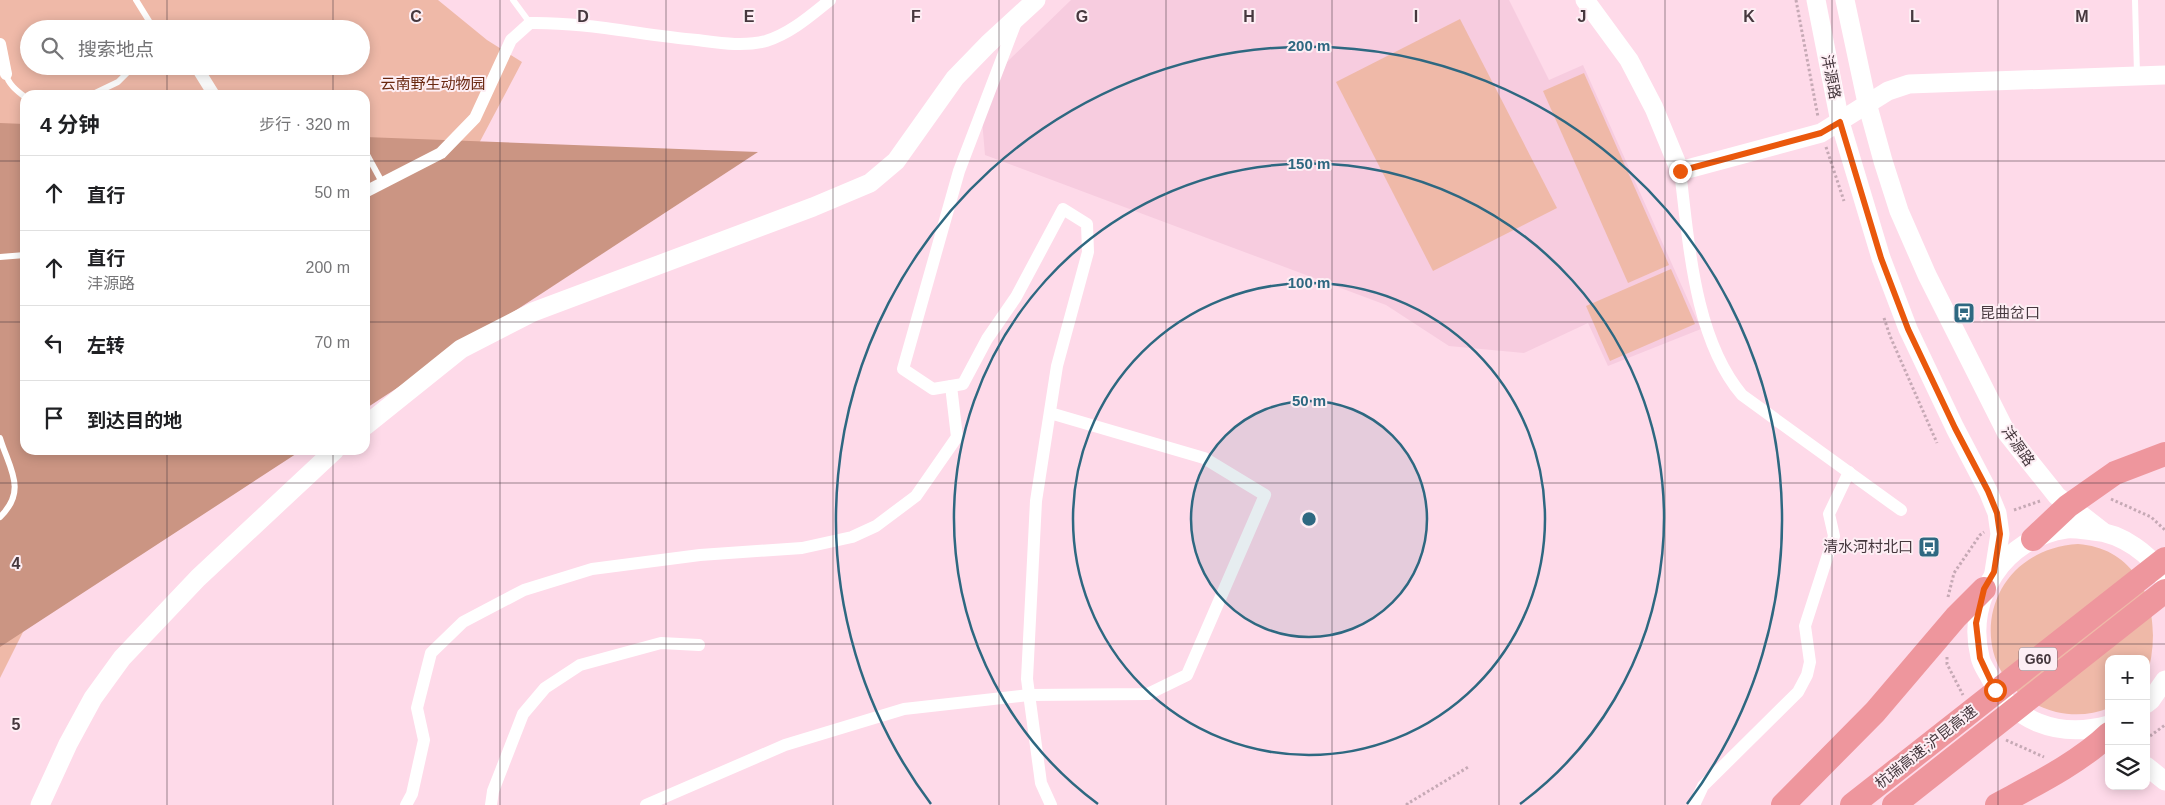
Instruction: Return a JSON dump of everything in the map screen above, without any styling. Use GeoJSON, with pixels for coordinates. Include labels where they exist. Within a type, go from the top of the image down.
{"type":"FeatureCollection","features":[{"type":"Feature","properties":{"kind":"highway"},"geometry":{"type":"LineString","coordinates":[[2033,538],[2069,499],[2115,473],[2165,454]]}},
{"type":"Feature","properties":{"kind":"highway","name":"杭瑞高速;沪昆高速"},"geometry":{"type":"LineString","coordinates":[[1852,805],[2165,559]]}},
{"type":"Feature","properties":{"kind":"highway"},"geometry":{"type":"LineString","coordinates":[[1784,805],[1875,712],[1989,580]]}},
{"type":"Feature","properties":{"kind":"highway","name":"杭瑞高速;沪昆高速"},"geometry":{"type":"LineString","coordinates":[[1894,805],[2165,591]]}},
{"type":"Feature","properties":{"kind":"highway"},"geometry":{"type":"LineString","coordinates":[[1997,805],[2037,783],[2105,740]]}},
{"type":"Feature","properties":{"kind":"street"},"geometry":{"type":"LineString","coordinates":[[370,190],[441,153],[475,118],[511,40],[530,23],[563,23],[656,36],[738,44],[766,41],[795,28],[830,0]]}},
{"type":"Feature","properties":{"kind":"street"},"geometry":{"type":"LineString","coordinates":[[370,422],[461,349],[533,312],[813,207],[870,183],[896,161],[955,78],[988,44],[1036,0]]}},
{"type":"Feature","properties":{"kind":"street"},"geometry":{"type":"LineString","coordinates":[[1585,0],[1629,60],[1654,108],[1680,171],[1693,277],[1712,345],[1728,378],[1742,395],[1901,510]]}},
{"type":"Feature","properties":{"kind":"street","name":"沣源路"},"geometry":{"type":"LineString","coordinates":[[1816,0],[1840,122],[1881,258],[1908,329],[1955,428],[1988,491],[1998,522],[2000,534],[1976,623],[1980,658],[1995,690],[2021,714],[2053,728],[2105,739]]}},
{"type":"Feature","properties":{"kind":"street","name":"沣源路"},"geometry":{"type":"LineString","coordinates":[[1846,0],[1867,103],[1899,211],[1927,275],[2006,432],[2102,531]]}},
{"type":"Feature","properties":{"kind":"street"},"geometry":{"type":"LineString","coordinates":[[1019,17],[959,170],[903,369],[933,389],[963,384],[987,339],[1016,297],[1063,209],[1087,224],[1088,252],[1057,366],[1036,501],[1027,679],[1041,783],[1051,805]]}},
{"type":"Feature","properties":{"kind":"street"},"geometry":{"type":"LineString","coordinates":[[0,44],[3,75]]}},
{"type":"Feature","properties":{"kind":"street"},"geometry":{"type":"LineString","coordinates":[[1680,171],[1821,133],[1888,91],[1909,84],[2165,74]]}},
{"type":"Feature","properties":{"kind":"street"},"geometry":{"type":"LineString","coordinates":[[202,75],[211,90]]}},
{"type":"Feature","properties":{"kind":"street"},"geometry":{"type":"LineString","coordinates":[[406,805],[412,794],[424,740],[417,708],[431,653],[463,622],[524,590],[592,569],[700,555],[802,548],[852,537],[876,526],[916,496],[957,437],[950,386]]}},
{"type":"Feature","properties":{"kind":"street"},"geometry":{"type":"LineString","coordinates":[[646,805],[785,745],[904,709],[1029,695],[1148,694],[1188,675],[1264,495],[1204,458],[1050,413]]}},
{"type":"Feature","properties":{"kind":"street"},"geometry":{"type":"LineString","coordinates":[[40,805],[68,744],[93,698],[122,658],[198,578],[331,455]]}},
{"type":"Feature","properties":{"kind":"street"},"geometry":{"type":"LineString","coordinates":[[1694,805],[1703,786],[1798,692],[1807,675],[1810,662],[1805,626],[1834,536],[1829,514],[1849,472]]}},
{"type":"Feature","properties":{"kind":"street"},"geometry":{"type":"LineString","coordinates":[[1989,580],[2004,559],[2033,538],[2067,529],[2102,531],[2135,546],[2160,570],[2165,580]]}},
{"type":"Feature","properties":{"kind":"street"},"geometry":{"type":"LineString","coordinates":[[491,805],[493,791],[523,714],[545,688],[580,665],[661,643],[700,645]]}},
{"type":"Feature","properties":{"kind":"street"},"geometry":{"type":"LineString","coordinates":[[2150,701],[2165,680]]}},
{"type":"Feature","properties":{"kind":"street"},"geometry":{"type":"LineString","coordinates":[[2150,769],[2165,781]]}},
{"type":"Feature","properties":{"kind":"lane"},"geometry":{"type":"LineString","coordinates":[[136,0],[148,20]]}},
{"type":"Feature","properties":{"kind":"lane"},"geometry":{"type":"LineString","coordinates":[[512,0],[530,23]]}},
{"type":"Feature","properties":{"kind":"lane"},"geometry":{"type":"LineString","coordinates":[[2135,0],[2137,76]]}},
{"type":"Feature","properties":{"kind":"lane"},"geometry":{"type":"LineString","coordinates":[[3,75],[20,93]]}},
{"type":"Feature","properties":{"kind":"lane"},"geometry":{"type":"LineString","coordinates":[[101,90],[118,82],[125,75]]}},
{"type":"Feature","properties":{"kind":"lane"},"geometry":{"type":"LineString","coordinates":[[370,161],[382,184]]}},
{"type":"Feature","properties":{"kind":"lane"},"geometry":{"type":"LineString","coordinates":[[0,257],[20,255]]}},
{"type":"Feature","properties":{"kind":"lane"},"geometry":{"type":"LineString","coordinates":[[0,438],[6,459],[14,473],[16,488],[12,503],[0,517]]}},
{"type":"Feature","properties":{"kind":"path"},"geometry":{"type":"LineString","coordinates":[[1947,600],[1954,574],[1980,535],[2017,508],[2069,499],[2109,498],[2151,517],[2165,530]]}},
{"type":"Feature","properties":{"kind":"path"},"geometry":{"type":"LineString","coordinates":[[1944,632],[1947,664],[1964,698]]}},
{"type":"Feature","properties":{"kind":"path"},"geometry":{"type":"LineString","coordinates":[[2150,736],[2165,726]]}},
{"type":"Feature","properties":{"kind":"path"},"geometry":{"type":"LineString","coordinates":[[2001,738],[2044,757],[2076,759]]}},
{"type":"Feature","properties":{"kind":"path"},"geometry":{"type":"LineString","coordinates":[[1408,805],[1470,766]]}},
{"type":"Feature","properties":{"kind":"shaded area"},"geometry":{"type":"Polygon","coordinates":[[[1071,0],[1509,0],[1549,80],[1583,65],[1701,329],[1608,366],[1588,323],[1524,353],[1449,346],[1386,305],[985,155],[982,120],[1007,62],[1071,0]]]}},
{"type":"Feature","properties":{"kind":"shaded area"},"geometry":{"type":"Polygon","coordinates":[[[0,123],[20,124],[20,455],[294,455],[0,647],[0,123]]]}},
{"type":"Feature","properties":{"kind":"shaded area"},"geometry":{"type":"Polygon","coordinates":[[[370,137],[758,152],[370,406],[370,137]]]}},
{"type":"Feature","properties":{"kind":"green space","name":"云南野生动物园"},"geometry":{"type":"Polygon","coordinates":[[[0,0],[438,0],[487,40],[522,62],[449,200],[370,251],[370,90],[20,90],[20,455],[112,455],[0,678],[0,0]]]}},
{"type":"Feature","properties":{"kind":"green space"},"geometry":{"type":"Polygon","coordinates":[[[1460,19],[1557,208],[1433,271],[1336,82],[1460,19]]]}},
{"type":"Feature","properties":{"kind":"green space"},"geometry":{"type":"Polygon","coordinates":[[[1584,73],[1669,265],[1628,283],[1543,91],[1584,73]]]}},
{"type":"Feature","properties":{"kind":"green space"},"geometry":{"type":"Polygon","coordinates":[[[1671,269],[1695,324],[1610,361],[1586,306],[1671,269]]]}},
{"type":"Feature","properties":{"kind":"green space"},"geometry":{"type":"Polygon","coordinates":[[[2078,544],[2101,549],[2120,559],[2134,573],[2145,591],[2151,612],[2153,634],[2150,661],[2150,655],[2105,655],[2105,709],[2090,713],[2069,714],[2056,712],[2025,698],[2004,676],[1993,650],[1991,621],[1999,594],[2016,570],[2043,552],[2078,544]]]}},
{"type":"Feature","properties":{"kind":"place","name":"昆曲岔口"},"geometry":{"type":"Point","coordinates":[1964,313]}},
{"type":"Feature","properties":{"kind":"place","name":"清水河村北口"},"geometry":{"type":"Point","coordinates":[1929,547]}},
{"type":"Feature","properties":{"kind":"route"},"geometry":{"type":"LineString","coordinates":[[1680,171],[1821,133],[1840,122],[1881,258],[1908,329],[1997,513],[2000,534],[1994,572],[1984,589],[1976,623],[1980,658],[1995,690]]}}]}
